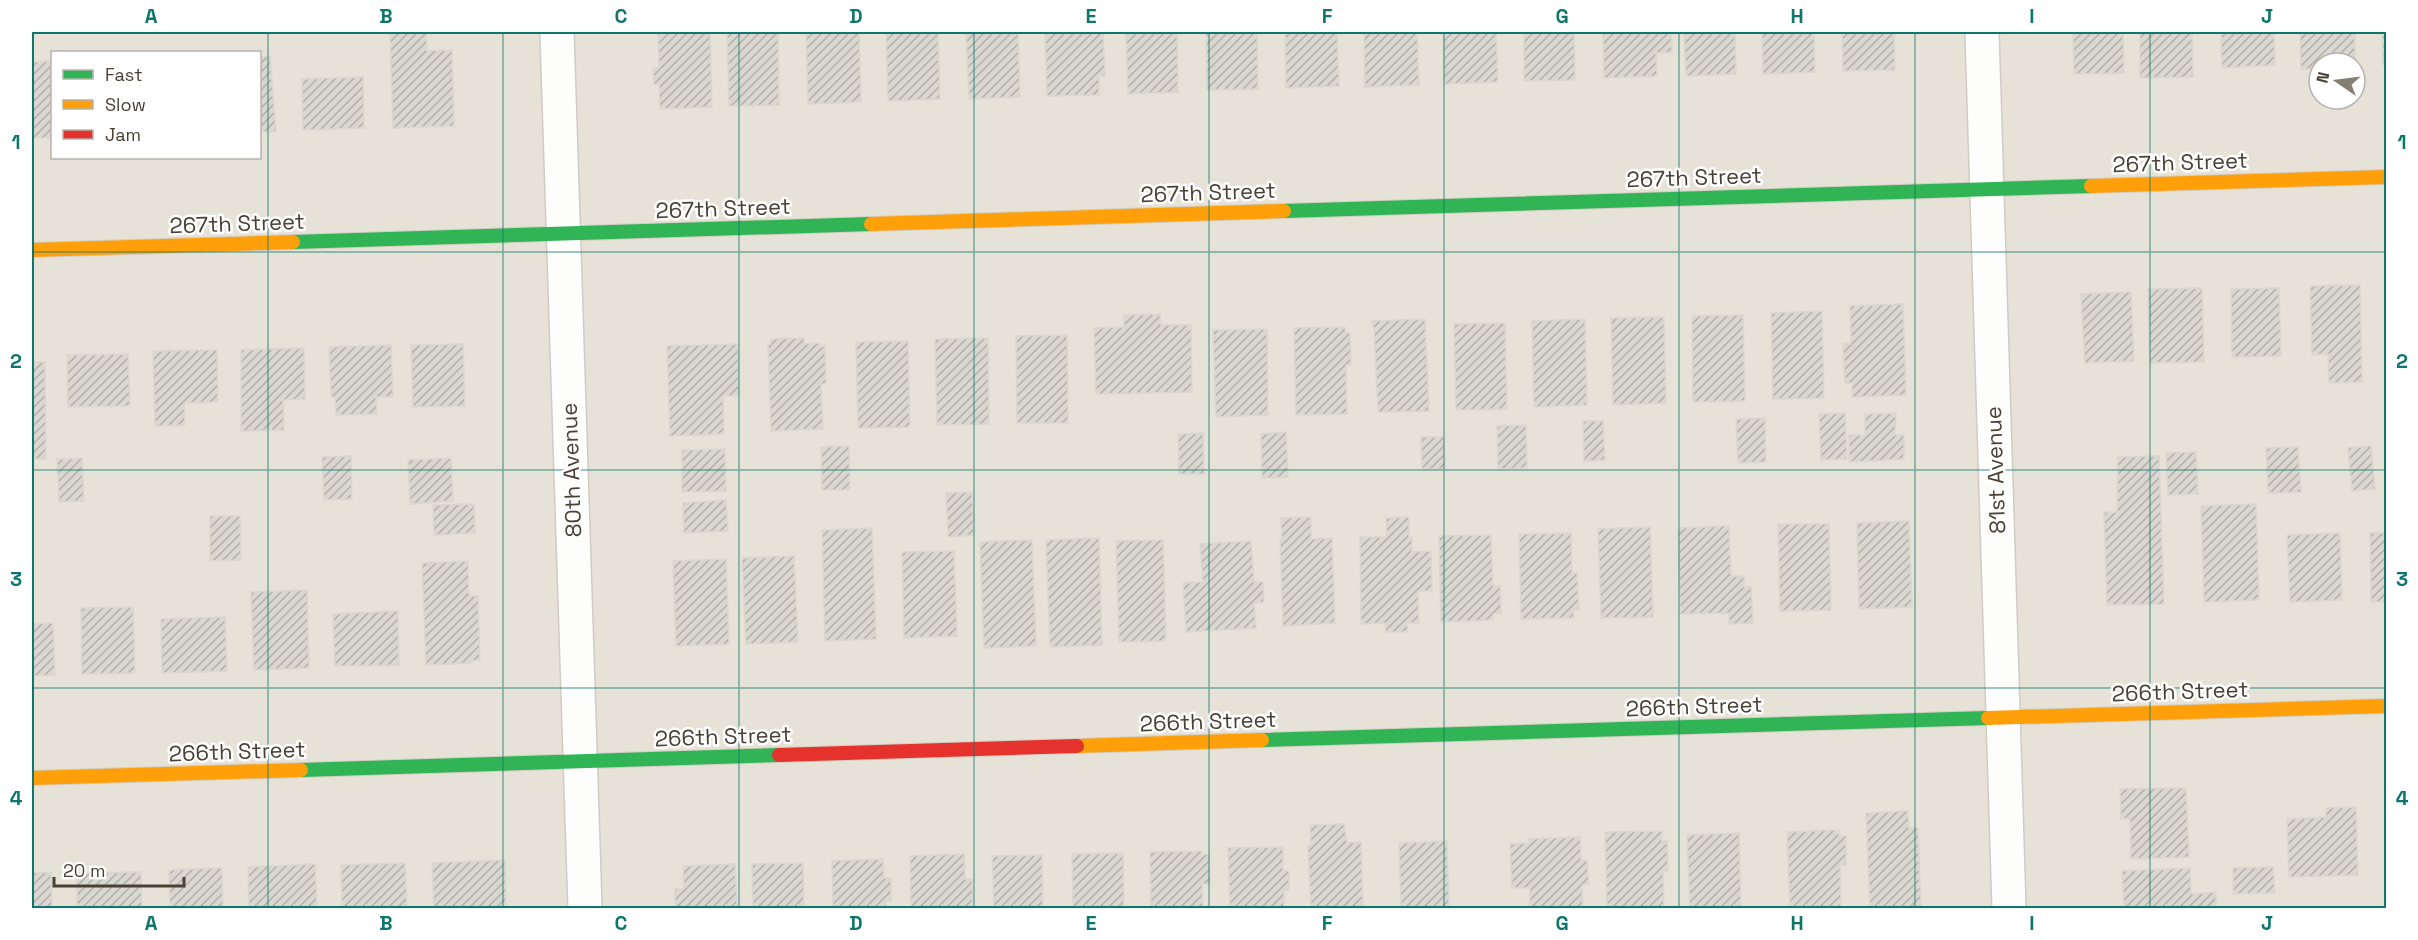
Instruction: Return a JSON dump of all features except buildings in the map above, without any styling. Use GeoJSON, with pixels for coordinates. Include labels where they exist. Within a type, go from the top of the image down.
{"type":"FeatureCollection","features":[{"type":"Feature","properties":{"kind":"street","name":"80th Avenue"},"geometry":{"type":"LineString","coordinates":[[557,32],[585,909]]}},
{"type":"Feature","properties":{"kind":"street","name":"81st Avenue"},"geometry":{"type":"LineString","coordinates":[[1982,32],[2009,909]]}},
{"type":"Feature","properties":{"kind":"street","name":"267th Street"},"geometry":{"type":"LineString","coordinates":[[32,250],[2386,177]]}},
{"type":"Feature","properties":{"kind":"street","name":"266th Street"},"geometry":{"type":"LineString","coordinates":[[32,778],[2386,706]]}},
{"type":"Feature","properties":{"kind":"shaded area"},"geometry":{"type":"Polygon","coordinates":[[[32,32],[2386,32],[2386,908],[32,908],[32,32]]]}},
{"type":"Feature","properties":{"kind":"traffic: fast"},"geometry":{"type":"LineString","coordinates":[[1284,211],[2091,186]]}},
{"type":"Feature","properties":{"kind":"traffic: fast"},"geometry":{"type":"LineString","coordinates":[[293,242],[871,224]]}},
{"type":"Feature","properties":{"kind":"traffic: fast"},"geometry":{"type":"LineString","coordinates":[[1262,740],[1988,718]]}},
{"type":"Feature","properties":{"kind":"traffic: fast"},"geometry":{"type":"LineString","coordinates":[[301,770],[779,755]]}},
{"type":"Feature","properties":{"kind":"traffic: slow"},"geometry":{"type":"LineString","coordinates":[[2091,186],[2386,177]]}},
{"type":"Feature","properties":{"kind":"traffic: slow"},"geometry":{"type":"LineString","coordinates":[[871,224],[1284,211]]}},
{"type":"Feature","properties":{"kind":"traffic: slow"},"geometry":{"type":"LineString","coordinates":[[32,250],[293,242]]}},
{"type":"Feature","properties":{"kind":"traffic: slow"},"geometry":{"type":"LineString","coordinates":[[1988,718],[2386,706]]}},
{"type":"Feature","properties":{"kind":"traffic: slow"},"geometry":{"type":"LineString","coordinates":[[1077,746],[1262,740]]}},
{"type":"Feature","properties":{"kind":"traffic: slow"},"geometry":{"type":"LineString","coordinates":[[32,778],[301,770]]}},
{"type":"Feature","properties":{"kind":"traffic: jam"},"geometry":{"type":"LineString","coordinates":[[779,755],[1077,746]]}}]}
